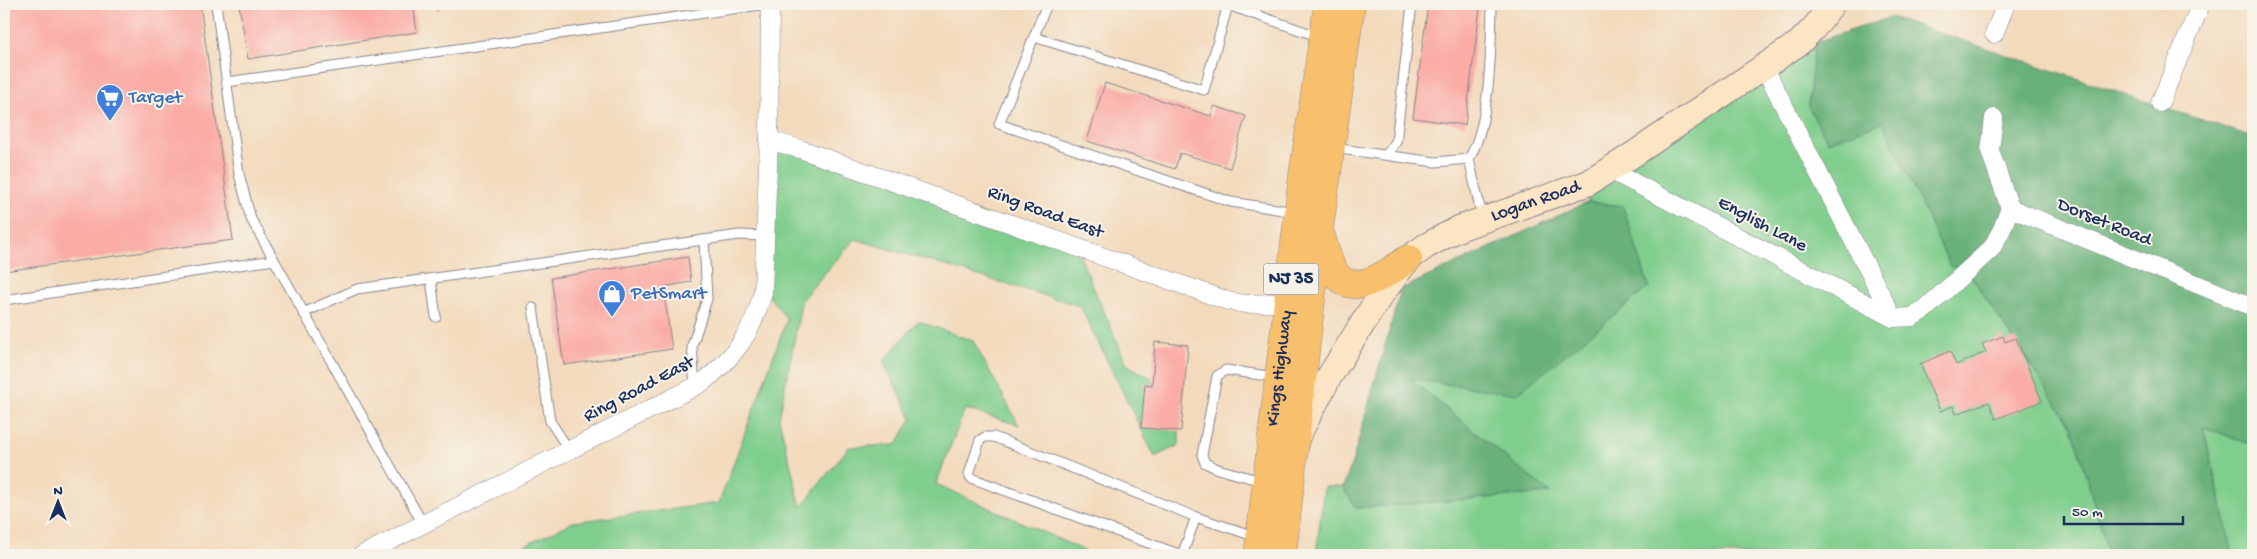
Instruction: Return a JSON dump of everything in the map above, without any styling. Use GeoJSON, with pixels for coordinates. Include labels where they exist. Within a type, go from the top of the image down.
{"type":"FeatureCollection","features":[{"type":"Feature","properties":{"kind":"main road","name":"Kings Highway"},"geometry":{"type":"LineString","coordinates":[[1282,555],[1294,444],[1299,302],[1298,213],[1328,4]]}},
{"type":"Feature","properties":{"kind":"main road","name":"Kings Highway"},"geometry":{"type":"LineString","coordinates":[[1259,547],[1279,378],[1319,230],[1351,4]]}},
{"type":"Feature","properties":{"kind":"main road"},"geometry":{"type":"LineString","coordinates":[[1319,230],[1333,270],[1340,278],[1349,283],[1368,284],[1408,259]]}},
{"type":"Feature","properties":{"kind":"street","name":"Ring Road East"},"geometry":{"type":"LineString","coordinates":[[362,555],[695,386],[729,360],[750,329],[763,292],[769,140],[769,4]]}},
{"type":"Feature","properties":{"kind":"street","name":"Logan Road"},"geometry":{"type":"LineString","coordinates":[[1294,444],[1329,377],[1378,299],[1408,259],[1426,246],[1482,219],[1588,183],[1610,170],[1798,43],[1808,34],[1832,4]]}},
{"type":"Feature","properties":{"kind":"street"},"geometry":{"type":"LineString","coordinates":[[1994,34],[2006,4]]}},
{"type":"Feature","properties":{"kind":"street"},"geometry":{"type":"LineString","coordinates":[[2160,103],[2201,4]]}},
{"type":"Feature","properties":{"kind":"street"},"geometry":{"type":"LineString","coordinates":[[1763,65],[1894,318],[1912,317],[1925,309],[1992,248],[2002,229],[2010,208],[1990,151],[1994,118]]}},
{"type":"Feature","properties":{"kind":"street","name":"Ring Road East"},"geometry":{"type":"LineString","coordinates":[[769,140],[800,148],[1228,301],[1245,304],[1299,302]]}},
{"type":"Feature","properties":{"kind":"street","name":"English Lane"},"geometry":{"type":"LineString","coordinates":[[1610,170],[1894,318]]}},
{"type":"Feature","properties":{"kind":"street","name":"Dorset Road"},"geometry":{"type":"LineString","coordinates":[[2010,208],[2253,307]]}},
{"type":"Feature","properties":{"kind":"lane"},"geometry":{"type":"LineString","coordinates":[[216,4],[239,174],[244,201],[251,219],[423,524]]}},
{"type":"Feature","properties":{"kind":"lane"},"geometry":{"type":"LineString","coordinates":[[227,82],[769,4]]}},
{"type":"Feature","properties":{"kind":"lane"},"geometry":{"type":"LineString","coordinates":[[1047,4],[999,124],[1231,202],[1298,213]]}},
{"type":"Feature","properties":{"kind":"lane"},"geometry":{"type":"LineString","coordinates":[[1034,37],[1204,90],[1227,4],[1322,38]]}},
{"type":"Feature","properties":{"kind":"lane"},"geometry":{"type":"LineString","coordinates":[[1255,14],[1258,4]]}},
{"type":"Feature","properties":{"kind":"lane"},"geometry":{"type":"LineString","coordinates":[[1386,155],[1396,142],[1412,4]]}},
{"type":"Feature","properties":{"kind":"lane"},"geometry":{"type":"LineString","coordinates":[[1482,219],[1469,159],[1476,148],[1487,98],[1492,4]]}},
{"type":"Feature","properties":{"kind":"lane"},"geometry":{"type":"LineString","coordinates":[[1330,148],[1435,162],[1469,159]]}},
{"type":"Feature","properties":{"kind":"lane"},"geometry":{"type":"LineString","coordinates":[[304,313],[357,289],[739,235],[765,236]]}},
{"type":"Feature","properties":{"kind":"lane"},"geometry":{"type":"LineString","coordinates":[[695,386],[692,346],[706,299],[704,240]]}},
{"type":"Feature","properties":{"kind":"lane"},"geometry":{"type":"LineString","coordinates":[[4,300],[274,260]]}},
{"type":"Feature","properties":{"kind":"lane"},"geometry":{"type":"LineString","coordinates":[[431,279],[436,317]]}},
{"type":"Feature","properties":{"kind":"lane"},"geometry":{"type":"LineString","coordinates":[[533,308],[550,421],[569,450]]}},
{"type":"Feature","properties":{"kind":"lane"},"geometry":{"type":"LineString","coordinates":[[1267,483],[1218,469],[1205,463],[1202,455],[1217,376],[1226,370],[1279,378]]}},
{"type":"Feature","properties":{"kind":"lane"},"geometry":{"type":"LineString","coordinates":[[1196,517],[1182,555],[971,478],[969,474],[980,440],[985,436],[994,436],[1196,517],[1259,547]]}},
{"type":"Feature","properties":{"kind":"path"},"geometry":{"type":"LineString","coordinates":[[429,4],[441,13]]}},
{"type":"Feature","properties":{"kind":"green space"},"geometry":{"type":"Polygon","coordinates":[[[1892,17],[2253,137],[2253,445],[2203,427],[2233,555],[2109,555],[2072,427],[1967,270],[1950,266],[1883,122],[1828,142],[1808,106],[1815,42],[1892,17]]]}},
{"type":"Feature","properties":{"kind":"green space"},"geometry":{"type":"Polygon","coordinates":[[[1815,42],[1808,106],[1828,142],[1883,121],[1950,265],[1967,270],[2072,427],[2109,555],[1316,555],[1324,487],[1343,487],[1356,508],[1549,493],[1409,378],[1623,206],[1588,202],[1584,184],[1815,42]]]}},
{"type":"Feature","properties":{"kind":"green space"},"geometry":{"type":"Polygon","coordinates":[[[765,136],[1076,247],[1127,365],[1179,392],[1179,445],[1155,457],[1080,306],[855,239],[802,299],[779,419],[801,507],[849,447],[896,445],[912,418],[883,362],[918,321],[973,341],[1019,425],[965,409],[936,484],[1094,555],[765,555],[751,550],[729,555],[616,555],[601,549],[586,555],[505,555],[573,522],[719,503],[787,319],[760,285],[765,136]]]}},
{"type":"Feature","properties":{"kind":"green space"},"geometry":{"type":"Polygon","coordinates":[[[1588,202],[1623,206],[1649,287],[1517,394],[1410,379],[1550,493],[1356,508],[1343,487],[1351,466],[1401,289],[1588,202]]]}},
{"type":"Feature","properties":{"kind":"green space"},"geometry":{"type":"Polygon","coordinates":[[[2203,426],[2253,445],[2253,555],[2233,555],[2203,426]]]}},
{"type":"Feature","properties":{"kind":"building","name":"Target"},"geometry":{"type":"Polygon","coordinates":[[[4,4],[200,4],[233,240],[4,271],[4,4]]]}},
{"type":"Feature","properties":{"kind":"building"},"geometry":{"type":"Polygon","coordinates":[[[239,4],[419,4],[414,11],[417,32],[248,59],[239,4]]]}},
{"type":"Feature","properties":{"kind":"building"},"geometry":{"type":"Polygon","coordinates":[[[1428,4],[1480,8],[1465,125],[1413,118],[1428,4]]]}},
{"type":"Feature","properties":{"kind":"building"},"geometry":{"type":"Polygon","coordinates":[[[1105,83],[1211,116],[1214,106],[1246,116],[1230,168],[1180,153],[1175,169],[1087,141],[1105,83]]]}},
{"type":"Feature","properties":{"kind":"building","name":"PetSmart"},"geometry":{"type":"Polygon","coordinates":[[[688,257],[691,282],[663,287],[672,349],[564,365],[551,278],[688,257]]]}},
{"type":"Feature","properties":{"kind":"building"},"geometry":{"type":"Polygon","coordinates":[[[2003,336],[2005,342],[2016,338],[2042,401],[1996,419],[1989,402],[1956,414],[1953,406],[1940,411],[1920,364],[1950,351],[1956,365],[1986,352],[1982,344],[2003,336]]]}},
{"type":"Feature","properties":{"kind":"building"},"geometry":{"type":"Polygon","coordinates":[[[1155,342],[1188,345],[1181,431],[1141,428],[1145,384],[1152,385],[1155,342]]]}},
{"type":"Feature","properties":{"kind":"place","name":"Target"},"geometry":{"type":"Point","coordinates":[110,122]}},
{"type":"Feature","properties":{"kind":"place","name":"PetSmart"},"geometry":{"type":"Point","coordinates":[612,318]}}]}
